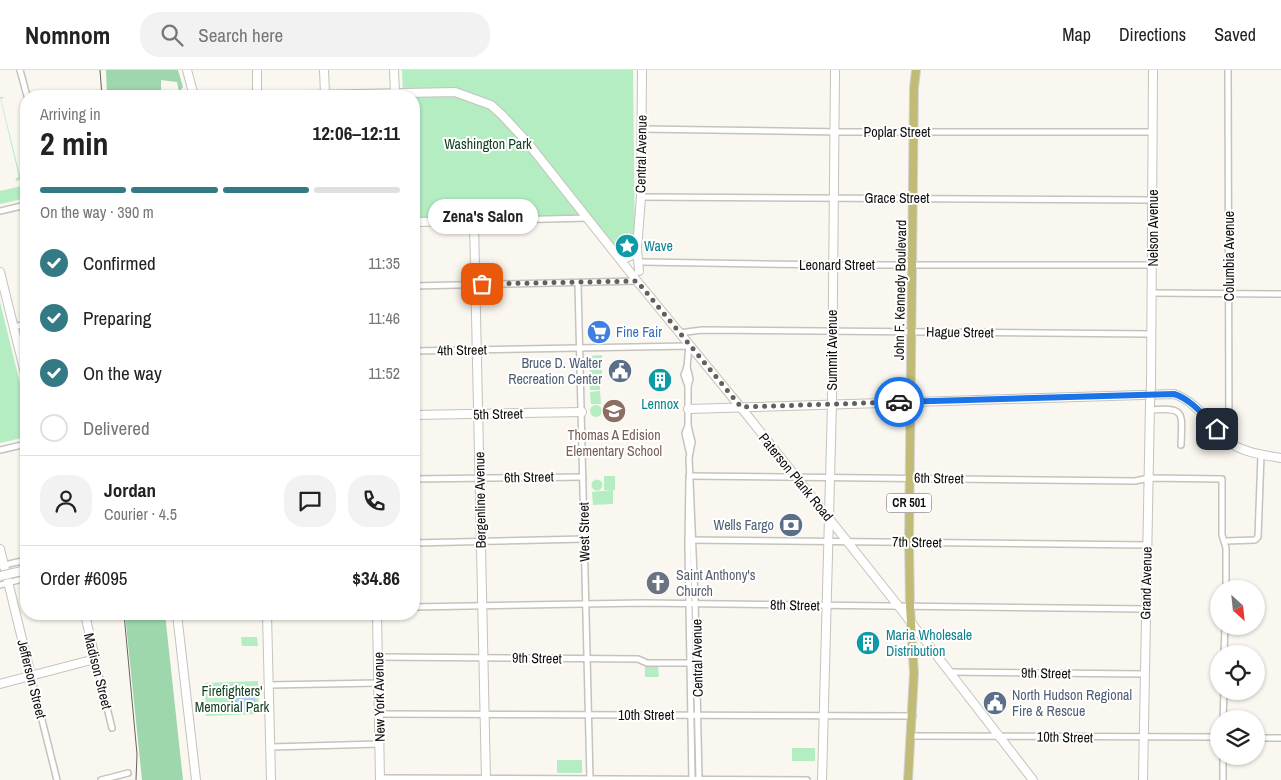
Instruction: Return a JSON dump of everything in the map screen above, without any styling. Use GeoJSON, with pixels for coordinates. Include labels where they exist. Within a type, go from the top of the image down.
{"type":"FeatureCollection","features":[{"type":"Feature","properties":{"kind":"main road","name":"John F. Kennedy Boulevard"},"geometry":{"type":"LineString","coordinates":[[908,780],[914,673],[910,606],[909,477],[916,70]]}},
{"type":"Feature","properties":{"kind":"street"},"geometry":{"type":"LineString","coordinates":[[20,70],[25,90]]}},
{"type":"Feature","properties":{"kind":"street"},"geometry":{"type":"LineString","coordinates":[[187,70],[192,90]]}},
{"type":"Feature","properties":{"kind":"street"},"geometry":{"type":"LineString","coordinates":[[257,70],[259,90]]}},
{"type":"Feature","properties":{"kind":"street"},"geometry":{"type":"LineString","coordinates":[[324,70],[325,90]]}},
{"type":"Feature","properties":{"kind":"street"},"geometry":{"type":"LineString","coordinates":[[394,70],[395,90]]}},
{"type":"Feature","properties":{"kind":"street","name":"Central Avenue"},"geometry":{"type":"LineString","coordinates":[[637,281],[642,262],[640,237],[642,70]]}},
{"type":"Feature","properties":{"kind":"street","name":"Summit Avenue"},"geometry":{"type":"LineString","coordinates":[[822,780],[832,404],[835,70]]}},
{"type":"Feature","properties":{"kind":"street","name":"Nelson Avenue"},"geometry":{"type":"LineString","coordinates":[[1151,386],[1153,70]]}},
{"type":"Feature","properties":{"kind":"street","name":"Columbia Avenue"},"geometry":{"type":"LineString","coordinates":[[1228,70],[1229,442]]}},
{"type":"Feature","properties":{"kind":"street","name":"Paterson Plank Road"},"geometry":{"type":"LineString","coordinates":[[420,93],[455,92],[491,105],[515,128],[689,346],[741,407],[899,606],[1033,780]]}},
{"type":"Feature","properties":{"kind":"street","name":"Poplar Street"},"geometry":{"type":"LineString","coordinates":[[642,129],[834,132],[1154,132]]}},
{"type":"Feature","properties":{"kind":"street","name":"Grace Street"},"geometry":{"type":"LineString","coordinates":[[641,197],[1153,200]]}},
{"type":"Feature","properties":{"kind":"street"},"geometry":{"type":"LineString","coordinates":[[0,212],[20,207]]}},
{"type":"Feature","properties":{"kind":"street"},"geometry":{"type":"LineString","coordinates":[[420,222],[588,218]]}},
{"type":"Feature","properties":{"kind":"street","name":"Bergenline Avenue"},"geometry":{"type":"LineString","coordinates":[[474,221],[486,779]]}},
{"type":"Feature","properties":{"kind":"street","name":"Central Avenue"},"geometry":{"type":"LineString","coordinates":[[639,271],[637,249],[640,237]]}},
{"type":"Feature","properties":{"kind":"street"},"geometry":{"type":"LineString","coordinates":[[619,258],[631,256],[637,249]]}},
{"type":"Feature","properties":{"kind":"street","name":"Leonard Street"},"geometry":{"type":"LineString","coordinates":[[642,262],[833,265],[1152,265]]}},
{"type":"Feature","properties":{"kind":"street"},"geometry":{"type":"LineString","coordinates":[[0,272],[20,352]]}},
{"type":"Feature","properties":{"kind":"street"},"geometry":{"type":"LineString","coordinates":[[420,286],[578,284],[637,281]]}},
{"type":"Feature","properties":{"kind":"street","name":"West Street"},"geometry":{"type":"LineString","coordinates":[[578,284],[590,780]]}},
{"type":"Feature","properties":{"kind":"street"},"geometry":{"type":"LineString","coordinates":[[1152,293],[1230,292],[1281,294]]}},
{"type":"Feature","properties":{"kind":"street"},"geometry":{"type":"LineString","coordinates":[[14,327],[20,326]]}},
{"type":"Feature","properties":{"kind":"street","name":"Hague Street"},"geometry":{"type":"LineString","coordinates":[[679,332],[702,330],[1151,334]]}},
{"type":"Feature","properties":{"kind":"street","name":"Central Avenue"},"geometry":{"type":"LineString","coordinates":[[689,346],[687,367],[684,375],[688,386],[688,426],[685,433],[685,442],[689,453],[690,476],[687,490],[696,604],[691,716],[692,780]]}},
{"type":"Feature","properties":{"kind":"street","name":"4th Street"},"geometry":{"type":"LineString","coordinates":[[420,351],[689,346]]}},
{"type":"Feature","properties":{"kind":"street","name":"Grand Avenue"},"geometry":{"type":"LineString","coordinates":[[1142,780],[1151,386]]}},
{"type":"Feature","properties":{"kind":"street"},"geometry":{"type":"LineString","coordinates":[[688,409],[1174,394],[1181,396],[1191,404],[1229,442],[1248,451],[1281,458]]}},
{"type":"Feature","properties":{"kind":"street"},"geometry":{"type":"LineString","coordinates":[[1150,406],[1174,408],[1177,410],[1182,420],[1181,445]]}},
{"type":"Feature","properties":{"kind":"street","name":"5th Street"},"geometry":{"type":"LineString","coordinates":[[420,415],[582,412]]}},
{"type":"Feature","properties":{"kind":"street"},"geometry":{"type":"LineString","coordinates":[[0,450],[20,445]]}},
{"type":"Feature","properties":{"kind":"street"},"geometry":{"type":"LineString","coordinates":[[1226,580],[1226,541],[1255,540],[1258,537],[1262,455]]}},
{"type":"Feature","properties":{"kind":"street","name":"6th Street"},"geometry":{"type":"LineString","coordinates":[[690,476],[1135,481],[1148,478],[1219,479],[1223,481],[1222,535],[1226,541]]}},
{"type":"Feature","properties":{"kind":"street","name":"6th Street"},"geometry":{"type":"LineString","coordinates":[[420,479],[583,477]]}},
{"type":"Feature","properties":{"kind":"street"},"geometry":{"type":"LineString","coordinates":[[420,543],[584,539]]}},
{"type":"Feature","properties":{"kind":"street","name":"Central Avenue"},"geometry":{"type":"LineString","coordinates":[[691,540],[689,604],[698,716],[699,780]]}},
{"type":"Feature","properties":{"kind":"street","name":"7th Street"},"geometry":{"type":"LineString","coordinates":[[691,540],[1147,545]]}},
{"type":"Feature","properties":{"kind":"street","name":"Jefferson Street"},"geometry":{"type":"LineString","coordinates":[[0,549],[4,583],[58,780]]}},
{"type":"Feature","properties":{"kind":"street"},"geometry":{"type":"LineString","coordinates":[[2,566],[20,562]]}},
{"type":"Feature","properties":{"kind":"street"},"geometry":{"type":"LineString","coordinates":[[0,576],[20,571]]}},
{"type":"Feature","properties":{"kind":"street"},"geometry":{"type":"LineString","coordinates":[[4,583],[20,579]]}},
{"type":"Feature","properties":{"kind":"street","name":"8th Street"},"geometry":{"type":"LineString","coordinates":[[420,607],[696,604],[1145,609]]}},
{"type":"Feature","properties":{"kind":"street","name":"Madison Street"},"geometry":{"type":"LineString","coordinates":[[86,620],[112,728]]}},
{"type":"Feature","properties":{"kind":"street"},"geometry":{"type":"LineString","coordinates":[[178,620],[195,777]]}},
{"type":"Feature","properties":{"kind":"street"},"geometry":{"type":"LineString","coordinates":[[267,620],[271,780]]}},
{"type":"Feature","properties":{"kind":"street","name":"New York Avenue"},"geometry":{"type":"LineString","coordinates":[[377,620],[380,779]]}},
{"type":"Feature","properties":{"kind":"street","name":"9th Street"},"geometry":{"type":"LineString","coordinates":[[378,657],[484,657],[693,663]]}},
{"type":"Feature","properties":{"kind":"street"},"geometry":{"type":"LineString","coordinates":[[0,684],[96,659]]}},
{"type":"Feature","properties":{"kind":"street","name":"9th Street"},"geometry":{"type":"LineString","coordinates":[[949,672],[1144,674]]}},
{"type":"Feature","properties":{"kind":"street"},"geometry":{"type":"LineString","coordinates":[[269,685],[378,683]]}},
{"type":"Feature","properties":{"kind":"street","name":"10th Street"},"geometry":{"type":"LineString","coordinates":[[379,714],[913,716]]}},
{"type":"Feature","properties":{"kind":"street","name":"10th Street"},"geometry":{"type":"LineString","coordinates":[[911,736],[1210,737]]}},
{"type":"Feature","properties":{"kind":"street"},"geometry":{"type":"LineString","coordinates":[[1265,738],[1281,738]]}},
{"type":"Feature","properties":{"kind":"street"},"geometry":{"type":"LineString","coordinates":[[271,747],[379,744]]}},
{"type":"Feature","properties":{"kind":"street"},"geometry":{"type":"LineString","coordinates":[[1223,765],[1223,780]]}},
{"type":"Feature","properties":{"kind":"street"},"geometry":{"type":"LineString","coordinates":[[101,780],[128,773]]}},
{"type":"Feature","properties":{"kind":"street"},"geometry":{"type":"LineString","coordinates":[[380,779],[808,780]]}},
{"type":"Feature","properties":{"kind":"green space"},"geometry":{"type":"Polygon","coordinates":[[[106,70],[178,70],[183,87],[179,90],[177,82],[161,80],[161,90],[107,90],[106,70]]]}},
{"type":"Feature","properties":{"kind":"green space","name":"Washington Park"},"geometry":{"type":"Polygon","coordinates":[[[402,70],[633,70],[635,247],[628,254],[621,253],[588,216],[420,219],[420,90],[403,90],[402,70]]]}},
{"type":"Feature","properties":{"kind":"green space"},"geometry":{"type":"Polygon","coordinates":[[[0,97],[5,97],[1,99],[20,176],[20,180],[17,181],[15,179],[19,177],[0,97]]]}},
{"type":"Feature","properties":{"kind":"green space"},"geometry":{"type":"Polygon","coordinates":[[[20,186],[20,199],[0,204],[0,191],[20,186]]]}},
{"type":"Feature","properties":{"kind":"green space"},"geometry":{"type":"Polygon","coordinates":[[[0,302],[20,384],[20,438],[0,443],[0,302]]]}},
{"type":"Feature","properties":{"kind":"green space"},"geometry":{"type":"Polygon","coordinates":[[[602,355],[602,376],[590,376],[590,356],[602,355]]]}},
{"type":"Feature","properties":{"kind":"green space"},"geometry":{"type":"Polygon","coordinates":[[[590,377],[600,377],[600,390],[590,390],[590,377]]]}},
{"type":"Feature","properties":{"kind":"green space"},"geometry":{"type":"Polygon","coordinates":[[[600,391],[601,404],[591,404],[590,392],[600,391]]]}},
{"type":"Feature","properties":{"kind":"green space"},"geometry":{"type":"Polygon","coordinates":[[[594,405],[598,405],[602,411],[598,417],[594,417],[590,413],[590,409],[594,405]]]}},
{"type":"Feature","properties":{"kind":"green space"},"geometry":{"type":"Polygon","coordinates":[[[604,476],[615,476],[615,490],[604,490],[604,476]]]}},
{"type":"Feature","properties":{"kind":"green space"},"geometry":{"type":"Polygon","coordinates":[[[597,479],[603,485],[597,491],[591,485],[597,479]]]}},
{"type":"Feature","properties":{"kind":"green space"},"geometry":{"type":"Polygon","coordinates":[[[613,490],[613,504],[593,505],[592,492],[613,490]]]}},
{"type":"Feature","properties":{"kind":"green space"},"geometry":{"type":"Polygon","coordinates":[[[126,620],[166,620],[183,780],[142,780],[126,620]]]}},
{"type":"Feature","properties":{"kind":"green space"},"geometry":{"type":"Polygon","coordinates":[[[241,637],[257,637],[258,646],[242,646],[241,637]]]}},
{"type":"Feature","properties":{"kind":"green space"},"geometry":{"type":"Polygon","coordinates":[[[645,667],[658,667],[659,677],[645,677],[645,667]]]}},
{"type":"Feature","properties":{"kind":"green space","name":"Firefighters' Memorial Park"},"geometry":{"type":"Polygon","coordinates":[[[258,681],[259,714],[206,716],[205,683],[258,681]]]}},
{"type":"Feature","properties":{"kind":"green space"},"geometry":{"type":"Polygon","coordinates":[[[792,748],[815,748],[815,761],[792,761],[792,748]]]}},
{"type":"Feature","properties":{"kind":"green space"},"geometry":{"type":"Polygon","coordinates":[[[557,760],[582,760],[582,773],[557,773],[557,760]]]}},
{"type":"Feature","properties":{"kind":"water"},"geometry":{"type":"Polygon","coordinates":[[[243,694],[255,697],[256,710],[235,710],[235,698],[243,694]]]}},
{"type":"Feature","properties":{"kind":"tram line"},"geometry":{"type":"LineString","coordinates":[[100,70],[102,90]]}},
{"type":"Feature","properties":{"kind":"tram line"},"geometry":{"type":"LineString","coordinates":[[125,620],[137,754],[136,780]]}},
{"type":"Feature","properties":{"kind":"way so far"},"geometry":{"type":"LineString","coordinates":[[482,284],[578,284],[637,281],[741,407],[899,402]]}},
{"type":"Feature","properties":{"kind":"place","name":"Wave"},"geometry":{"type":"Point","coordinates":[627,246]}},
{"type":"Feature","properties":{"kind":"place","name":"Zena's Salon"},"geometry":{"type":"Point","coordinates":[482,284]}},
{"type":"Feature","properties":{"kind":"place","name":"Fine Fair"},"geometry":{"type":"Point","coordinates":[599,332]}},
{"type":"Feature","properties":{"kind":"place","name":"Bruce D. Walter Recreation Center"},"geometry":{"type":"Point","coordinates":[620,371]}},
{"type":"Feature","properties":{"kind":"place","name":"Lennox"},"geometry":{"type":"Point","coordinates":[660,380]}},
{"type":"Feature","properties":{"kind":"place","name":"Thomas A Edision Elementary School"},"geometry":{"type":"Point","coordinates":[614,411]}},
{"type":"Feature","properties":{"kind":"place","name":"Wells Fargo"},"geometry":{"type":"Point","coordinates":[791,525]}},
{"type":"Feature","properties":{"kind":"place","name":"Saint Anthony's Church"},"geometry":{"type":"Point","coordinates":[658,583]}},
{"type":"Feature","properties":{"kind":"place","name":"Maria Wholesale Distribution"},"geometry":{"type":"Point","coordinates":[868,643]}},
{"type":"Feature","properties":{"kind":"place","name":"North Hudson Regional Fire & Rescue"},"geometry":{"type":"Point","coordinates":[995,703]}},
{"type":"Feature","properties":{"kind":"route"},"geometry":{"type":"LineString","coordinates":[[899,402],[1174,394],[1181,396],[1191,404],[1217,429]]}}]}
